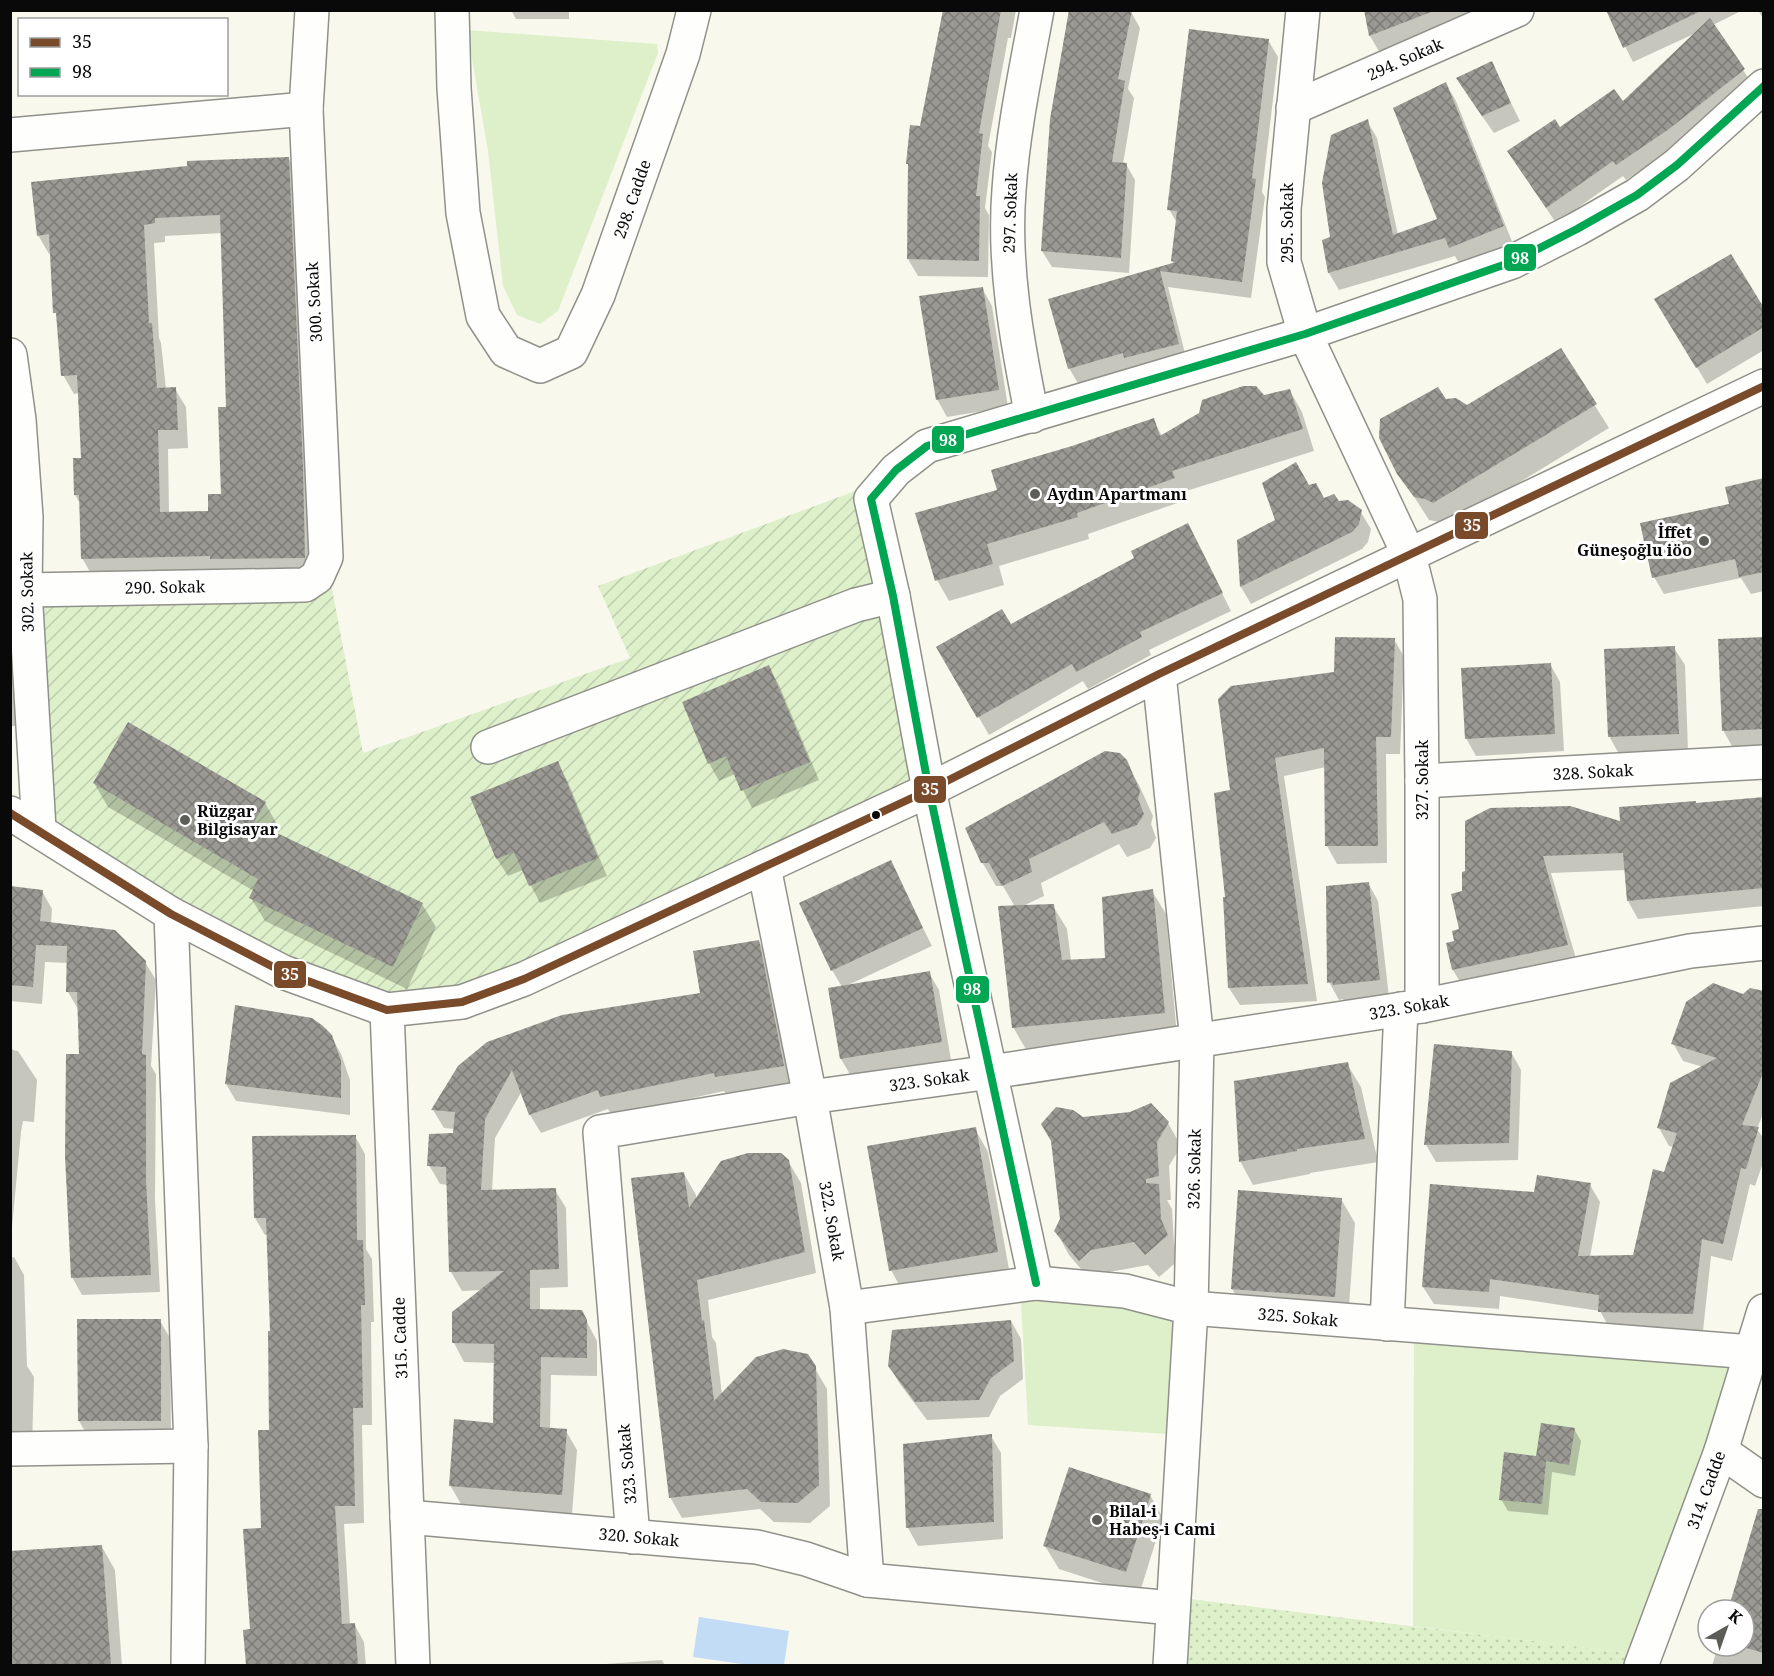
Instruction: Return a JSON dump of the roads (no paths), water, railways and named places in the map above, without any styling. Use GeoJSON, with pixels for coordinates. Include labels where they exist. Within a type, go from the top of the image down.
{"type":"FeatureCollection","features":[{"type":"Feature","properties":{"kind":"street","name":"300. Sokak"},"geometry":{"type":"LineString","coordinates":[[305,585],[317,577],[326,557],[306,109],[312,10]]}},
{"type":"Feature","properties":{"kind":"street","name":"298. Cadde"},"geometry":{"type":"LineString","coordinates":[[452,10],[454,88],[463,213],[483,316],[506,351],[540,366],[571,352],[598,295],[683,54],[694,10]]}},
{"type":"Feature","properties":{"kind":"street","name":"297. Sokak"},"geometry":{"type":"LineString","coordinates":[[1032,416],[1018,349],[1009,259],[1009,192],[1015,135],[1037,10]]}},
{"type":"Feature","properties":{"kind":"street","name":"295. Sokak"},"geometry":{"type":"LineString","coordinates":[[1303,10],[1284,208],[1284,262],[1305,334],[1409,555]]}},
{"type":"Feature","properties":{"kind":"street","name":"294. Sokak"},"geometry":{"type":"LineString","coordinates":[[1293,108],[1517,10]]}},
{"type":"Feature","properties":{"kind":"street"},"geometry":{"type":"LineString","coordinates":[[1036,1283],[929,790],[893,596],[871,498],[896,470],[927,446],[1305,334],[1512,262],[1637,195],[1677,165],[1764,86]]}},
{"type":"Feature","properties":{"kind":"street"},"geometry":{"type":"LineString","coordinates":[[10,135],[306,109]]}},
{"type":"Feature","properties":{"kind":"street","name":"302. Sokak"},"geometry":{"type":"LineString","coordinates":[[10,355],[19,420],[26,517],[25,590],[39,829]]}},
{"type":"Feature","properties":{"kind":"street"},"geometry":{"type":"LineString","coordinates":[[10,813],[39,829],[171,914],[283,972],[387,1010],[462,1002],[524,979],[929,790],[1159,674],[1764,386]]}},
{"type":"Feature","properties":{"kind":"street","name":"327. Sokak"},"geometry":{"type":"LineString","coordinates":[[1387,1324],[1411,1007],[1422,781],[1420,600],[1409,555]]}},
{"type":"Feature","properties":{"kind":"street","name":"290. Sokak"},"geometry":{"type":"LineString","coordinates":[[25,590],[305,585]]}},
{"type":"Feature","properties":{"kind":"street"},"geometry":{"type":"LineString","coordinates":[[488,747],[856,605],[893,596]]}},
{"type":"Feature","properties":{"kind":"street","name":"326. Sokak"},"geometry":{"type":"LineString","coordinates":[[1159,674],[1197,1041],[1191,1308],[1170,1665]]}},
{"type":"Feature","properties":{"kind":"street","name":"328. Sokak"},"geometry":{"type":"LineString","coordinates":[[1422,781],[1764,762]]}},
{"type":"Feature","properties":{"kind":"street","name":"322. Sokak"},"geometry":{"type":"LineString","coordinates":[[764,867],[810,1097],[847,1308],[867,1580]]}},
{"type":"Feature","properties":{"kind":"street"},"geometry":{"type":"LineString","coordinates":[[171,914],[191,1446],[188,1665]]}},
{"type":"Feature","properties":{"kind":"street","name":"323. Sokak"},"geometry":{"type":"LineString","coordinates":[[633,1537],[600,1132],[810,1097],[991,1072],[1411,1007],[1690,951],[1764,943]]}},
{"type":"Feature","properties":{"kind":"street","name":"315. Cadde"},"geometry":{"type":"LineString","coordinates":[[387,1010],[413,1665]]}},
{"type":"Feature","properties":{"kind":"street","name":"325. Sokak"},"geometry":{"type":"LineString","coordinates":[[847,1308],[1036,1283],[1125,1291],[1191,1308],[1752,1352]]}},
{"type":"Feature","properties":{"kind":"street","name":"314. Cadde"},"geometry":{"type":"LineString","coordinates":[[1641,1665],[1721,1451],[1764,1311]]}},
{"type":"Feature","properties":{"kind":"street"},"geometry":{"type":"LineString","coordinates":[[10,1449],[191,1446]]}},
{"type":"Feature","properties":{"kind":"street"},"geometry":{"type":"LineString","coordinates":[[1721,1451],[1764,1480]]}},
{"type":"Feature","properties":{"kind":"street","name":"320. Sokak"},"geometry":{"type":"LineString","coordinates":[[407,1517],[757,1547],[806,1559],[867,1580],[1173,1608]]}},
{"type":"Feature","properties":{"kind":"water"},"geometry":{"type":"Polygon","coordinates":[[[699,1617],[789,1631],[784,1665],[749,1665],[693,1657],[699,1617]]]}},
{"type":"Feature","properties":{"kind":"place","name":"Aydın Apartmanı"},"geometry":{"type":"Point","coordinates":[1035,494]}},
{"type":"Feature","properties":{"kind":"place","name":"İffet Güneşoğlu iöo"},"geometry":{"type":"Point","coordinates":[1704,541]}},
{"type":"Feature","properties":{"kind":"place","name":"Rüzgar Bilgisayar"},"geometry":{"type":"Point","coordinates":[185,820]}},
{"type":"Feature","properties":{"kind":"place","name":"Bilal-i Habeş-i Cami"},"geometry":{"type":"Point","coordinates":[1097,1520]}}]}
